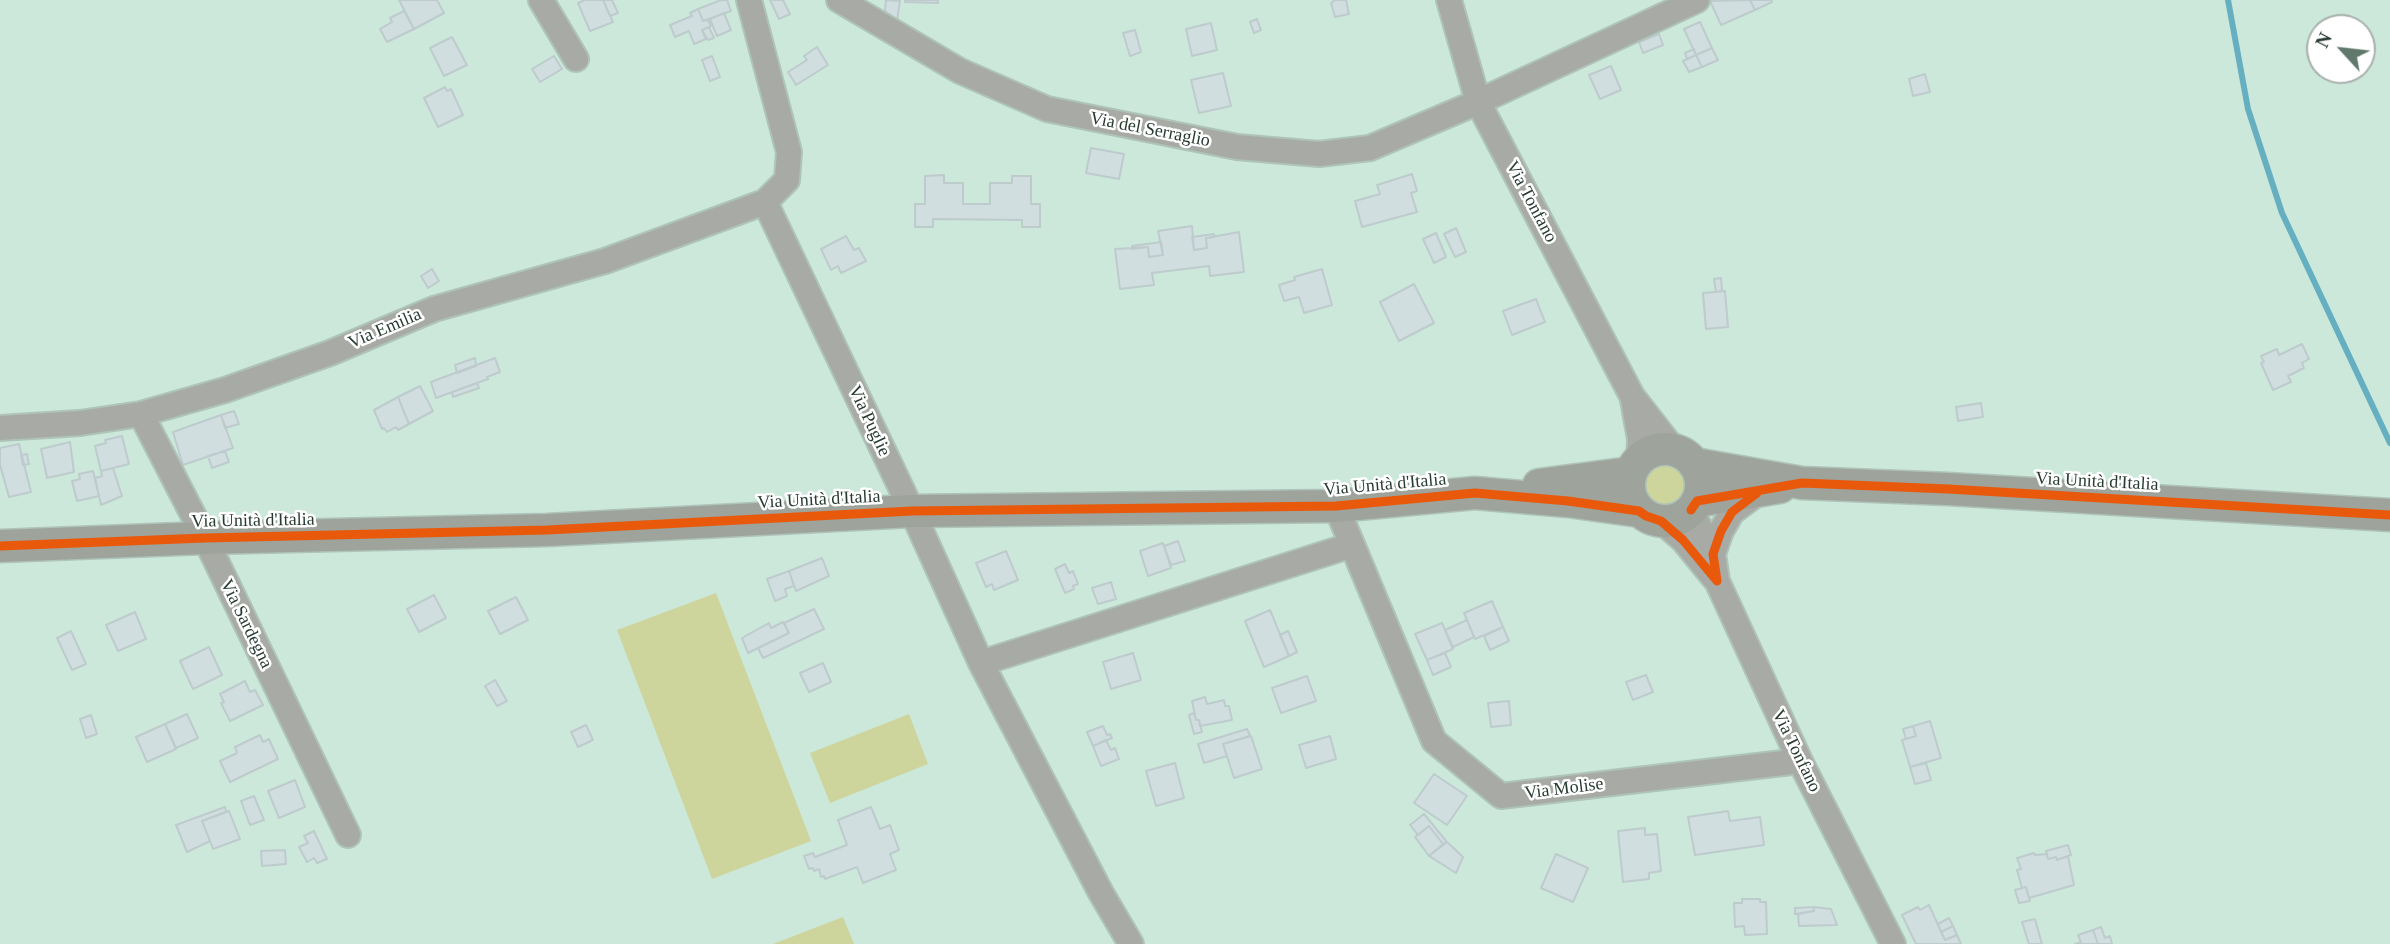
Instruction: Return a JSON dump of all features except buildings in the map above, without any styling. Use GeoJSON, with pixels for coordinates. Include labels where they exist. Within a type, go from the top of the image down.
{"type":"FeatureCollection","features":[{"type":"Feature","properties":{"kind":"main road"},"geometry":{"type":"LineString","coordinates":[[1475,493],[1635,467],[1652,452],[1667,449],[1684,457],[1802,483]]}},
{"type":"Feature","properties":{"kind":"main road"},"geometry":{"type":"LineString","coordinates":[[1684,457],[1701,482],[1694,505]]}},
{"type":"Feature","properties":{"kind":"main road"},"geometry":{"type":"LineString","coordinates":[[1635,467],[1629,489],[1650,516],[1678,519],[1694,505],[1802,483]]}},
{"type":"Feature","properties":{"kind":"main road","name":"Via Unità d'Italia"},"geometry":{"type":"LineString","coordinates":[[1802,483],[2390,515]]}},
{"type":"Feature","properties":{"kind":"main road","name":"Via Unità d'Italia"},"geometry":{"type":"LineString","coordinates":[[0,546],[547,530],[912,511],[1336,506],[1475,493],[1568,500],[1650,516]]}},
{"type":"Feature","properties":{"kind":"street"},"geometry":{"type":"LineString","coordinates":[[541,0],[576,59]]}},
{"type":"Feature","properties":{"kind":"street"},"geometry":{"type":"LineString","coordinates":[[748,0],[789,152],[787,180],[765,202]]}},
{"type":"Feature","properties":{"kind":"street","name":"Via del Serraglio"},"geometry":{"type":"LineString","coordinates":[[839,0],[961,71],[1047,109],[1237,147],[1319,154],[1370,148],[1478,102],[1697,0]]}},
{"type":"Feature","properties":{"kind":"street","name":"Via Tonfano"},"geometry":{"type":"LineString","coordinates":[[1449,0],[1478,102],[1632,396]]}},
{"type":"Feature","properties":{"kind":"street","name":"Via Emilia"},"geometry":{"type":"LineString","coordinates":[[0,428],[80,424],[141,414],[225,390],[317,358],[434,309],[605,261],[765,202]]}},
{"type":"Feature","properties":{"kind":"street","name":"Via Puglie"},"geometry":{"type":"LineString","coordinates":[[765,202],[981,663],[1131,944]]}},
{"type":"Feature","properties":{"kind":"street"},"geometry":{"type":"LineString","coordinates":[[1632,396],[1684,457]]}},
{"type":"Feature","properties":{"kind":"street"},"geometry":{"type":"LineString","coordinates":[[1632,396],[1639,430],[1635,467]]}},
{"type":"Feature","properties":{"kind":"street","name":"Via Sardegna"},"geometry":{"type":"LineString","coordinates":[[141,414],[205,538],[348,835]]}},
{"type":"Feature","properties":{"kind":"street"},"geometry":{"type":"LineString","coordinates":[[1713,554],[1721,531],[1732,512],[1762,491]]}},
{"type":"Feature","properties":{"kind":"street","name":"Via Tonfano"},"geometry":{"type":"LineString","coordinates":[[1694,505],[1713,554],[1717,581],[1800,761],[1893,944]]}},
{"type":"Feature","properties":{"kind":"street","name":"Via Molise"},"geometry":{"type":"LineString","coordinates":[[1336,506],[1434,741],[1501,796],[1800,761]]}},
{"type":"Feature","properties":{"kind":"street"},"geometry":{"type":"LineString","coordinates":[[1650,516],[1683,540],[1717,581]]}},
{"type":"Feature","properties":{"kind":"street"},"geometry":{"type":"LineString","coordinates":[[981,663],[1352,545]]}},
{"type":"Feature","properties":{"kind":"green space"},"geometry":{"type":"Polygon","coordinates":[[[1666,465],[1681,471],[1687,486],[1681,501],[1666,507],[1651,501],[1645,486],[1651,471],[1666,465]]]}},
{"type":"Feature","properties":{"kind":"green space"},"geometry":{"type":"Polygon","coordinates":[[[716,593],[811,841],[712,879],[617,630],[716,593]]]}},
{"type":"Feature","properties":{"kind":"green space"},"geometry":{"type":"Polygon","coordinates":[[[909,714],[928,764],[830,803],[810,753],[909,714]]]}},
{"type":"Feature","properties":{"kind":"green space"},"geometry":{"type":"Polygon","coordinates":[[[843,917],[854,944],[773,944],[843,917]]]}},
{"type":"Feature","properties":{"kind":"waterway"},"geometry":{"type":"LineString","coordinates":[[2228,0],[2248,109],[2282,213],[2390,443]]}},
{"type":"Feature","properties":{"kind":"cycle path"},"geometry":{"type":"LineString","coordinates":[[1691,510],[1697,501],[1802,483],[2390,515]]}},
{"type":"Feature","properties":{"kind":"cycle path"},"geometry":{"type":"LineString","coordinates":[[0,546],[547,530],[912,511],[1336,506],[1475,493],[1568,501],[1639,511],[1661,521],[1683,540],[1717,581]]}},
{"type":"Feature","properties":{"kind":"cycle path"},"geometry":{"type":"LineString","coordinates":[[1717,581],[1713,554],[1721,531],[1732,512],[1757,493]]}}]}
